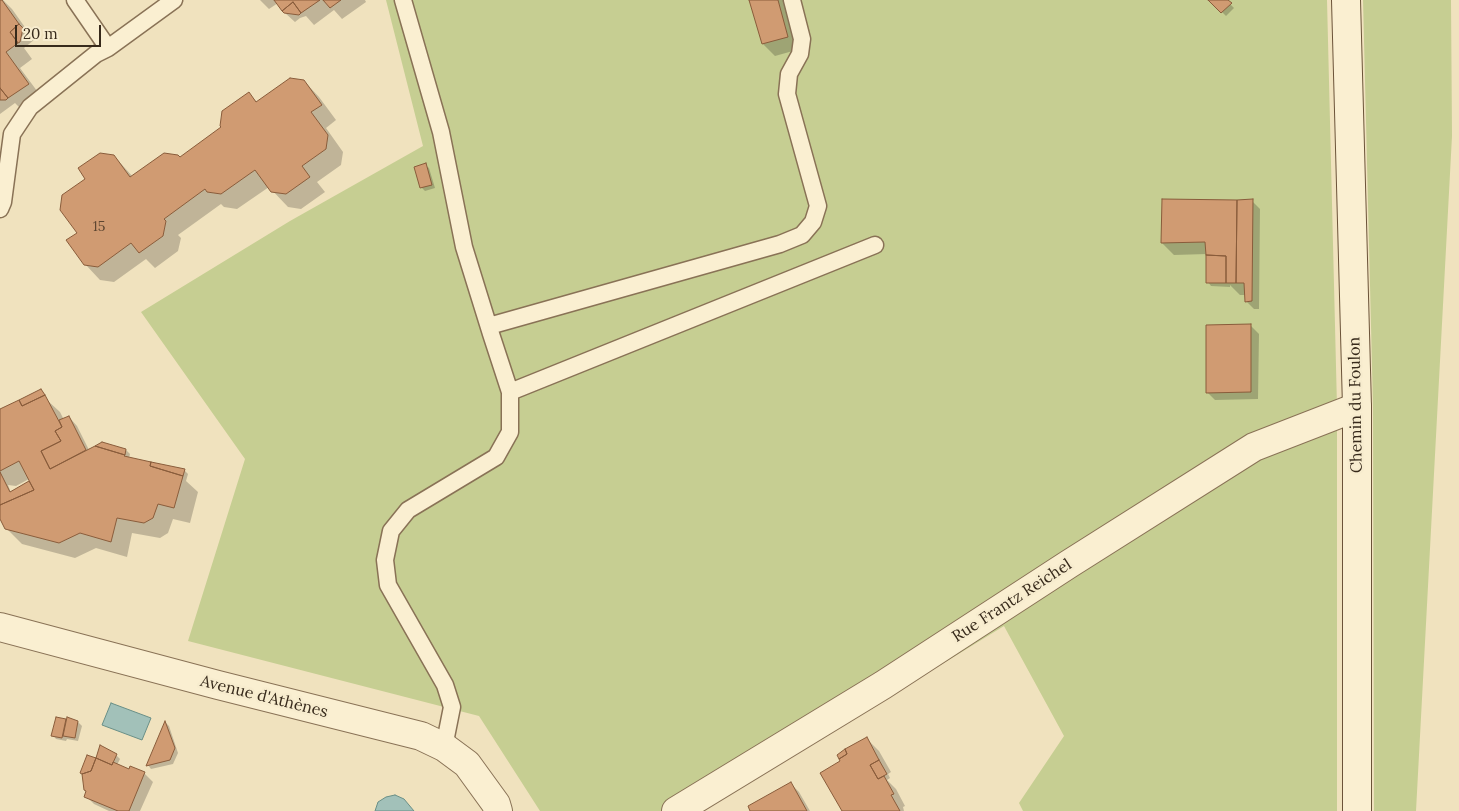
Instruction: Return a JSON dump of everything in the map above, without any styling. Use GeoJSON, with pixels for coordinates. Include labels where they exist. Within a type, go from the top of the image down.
{"type":"FeatureCollection","features":[{"type":"Feature","properties":{"kind":"street","name":"Chemin du Foulon"},"geometry":{"type":"LineString","coordinates":[[1346,0],[1357,407],[1357,811]]}},
{"type":"Feature","properties":{"kind":"street","name":"Rue Frantz Reichel"},"geometry":{"type":"LineString","coordinates":[[676,811],[883,684],[1254,446],[1357,407]]}},
{"type":"Feature","properties":{"kind":"street","name":"Avenue d'Athènes"},"geometry":{"type":"LineString","coordinates":[[0,627],[218,686],[421,736],[444,748],[467,764],[496,804],[498,811]]}},
{"type":"Feature","properties":{"kind":"lane"},"geometry":{"type":"LineString","coordinates":[[75,0],[108,48]]}},
{"type":"Feature","properties":{"kind":"lane"},"geometry":{"type":"LineString","coordinates":[[0,209],[3,202],[12,134],[30,107],[96,54],[108,48],[174,0]]}},
{"type":"Feature","properties":{"kind":"lane"},"geometry":{"type":"LineString","coordinates":[[403,0],[441,132],[464,247],[510,392],[510,432],[496,457],[408,510],[391,531],[386,560],[388,585],[445,685],[452,707],[444,748]]}},
{"type":"Feature","properties":{"kind":"lane"},"geometry":{"type":"LineString","coordinates":[[488,326],[780,244],[802,235],[813,222],[818,206],[787,94],[789,74],[800,54],[802,39],[792,0]]}},
{"type":"Feature","properties":{"kind":"lane"},"geometry":{"type":"LineString","coordinates":[[510,392],[874,245]]}},
{"type":"Feature","properties":{"kind":"green space"},"geometry":{"type":"Polygon","coordinates":[[[386,0],[1327,0],[1337,407],[1337,811],[1023,811],[1019,803],[1064,736],[1004,626],[703,811],[540,811],[479,716],[188,641],[245,459],[141,312],[290,221],[423,146],[386,0]]]}},
{"type":"Feature","properties":{"kind":"green space"},"geometry":{"type":"Polygon","coordinates":[[[1363,0],[1451,0],[1452,136],[1416,811],[1374,811],[1373,407],[1363,0]]]}},
{"type":"Feature","properties":{"kind":"water"},"geometry":{"type":"Polygon","coordinates":[[[111,703],[151,718],[142,740],[102,725],[111,703]]]}},
{"type":"Feature","properties":{"kind":"water"},"geometry":{"type":"Polygon","coordinates":[[[395,795],[404,799],[414,811],[375,811],[378,802],[386,797],[395,795]]]}},
{"type":"Feature","properties":{"kind":"building"},"geometry":{"type":"Polygon","coordinates":[[[0,0],[2,0],[19,24],[10,32],[18,43],[6,52],[29,84],[8,98],[0,88],[0,0]]]}},
{"type":"Feature","properties":{"kind":"building"},"geometry":{"type":"Polygon","coordinates":[[[274,0],[320,0],[301,13],[293,2],[282,11],[274,0]]]}},
{"type":"Feature","properties":{"kind":"building"},"geometry":{"type":"Polygon","coordinates":[[[323,0],[341,0],[330,8],[323,0]]]}},
{"type":"Feature","properties":{"kind":"building"},"geometry":{"type":"Polygon","coordinates":[[[749,0],[778,0],[788,37],[762,44],[749,0]]]}},
{"type":"Feature","properties":{"kind":"building"},"geometry":{"type":"Polygon","coordinates":[[[1208,0],[1228,0],[1232,3],[1221,13],[1208,0]]]}},
{"type":"Feature","properties":{"kind":"building"},"geometry":{"type":"Polygon","coordinates":[[[293,2],[301,13],[299,15],[282,11],[293,2]]]}},
{"type":"Feature","properties":{"kind":"building"},"geometry":{"type":"Polygon","coordinates":[[[19,24],[23,28],[20,42],[18,43],[10,32],[19,24]]]}},
{"type":"Feature","properties":{"kind":"building"},"geometry":{"type":"Polygon","coordinates":[[[290,78],[304,80],[322,105],[311,112],[328,135],[326,149],[302,166],[310,177],[286,194],[271,192],[255,170],[221,194],[207,192],[205,189],[164,219],[166,221],[163,236],[139,253],[131,243],[98,267],[84,265],[66,240],[77,233],[60,210],[62,195],[85,179],[78,168],[100,153],[114,155],[130,177],[164,153],[180,157],[221,127],[222,111],[249,92],[256,102],[290,78]]]}},
{"type":"Feature","properties":{"kind":"building"},"geometry":{"type":"Polygon","coordinates":[[[0,88],[8,98],[6,100],[0,100],[0,88]]]}},
{"type":"Feature","properties":{"kind":"building"},"geometry":{"type":"Polygon","coordinates":[[[426,163],[432,185],[420,188],[414,167],[426,163]]]}},
{"type":"Feature","properties":{"kind":"building"},"geometry":{"type":"Polygon","coordinates":[[[1162,199],[1237,200],[1236,283],[1226,283],[1226,256],[1206,255],[1205,242],[1161,243],[1162,199]]]}},
{"type":"Feature","properties":{"kind":"building"},"geometry":{"type":"Polygon","coordinates":[[[1253,199],[1252,301],[1245,302],[1244,283],[1236,283],[1237,200],[1253,199]]]}},
{"type":"Feature","properties":{"kind":"building"},"geometry":{"type":"Polygon","coordinates":[[[1206,255],[1226,256],[1226,283],[1206,283],[1206,255]]]}},
{"type":"Feature","properties":{"kind":"building"},"geometry":{"type":"Polygon","coordinates":[[[1251,324],[1251,392],[1206,393],[1206,325],[1251,324]]]}},
{"type":"Feature","properties":{"kind":"building"},"geometry":{"type":"Polygon","coordinates":[[[41,389],[45,395],[22,406],[19,400],[41,389]]]}},
{"type":"Feature","properties":{"kind":"building"},"geometry":{"type":"Polygon","coordinates":[[[45,395],[62,427],[55,431],[61,441],[41,451],[50,469],[95,446],[124,456],[151,462],[150,466],[183,476],[174,508],[158,504],[153,518],[144,523],[117,518],[111,542],[80,533],[59,543],[5,529],[0,519],[0,505],[34,490],[19,461],[0,471],[0,409],[19,400],[22,406],[45,395]]]}},
{"type":"Feature","properties":{"kind":"building"},"geometry":{"type":"Polygon","coordinates":[[[69,416],[86,450],[50,469],[41,451],[61,441],[55,431],[62,427],[59,420],[69,416]]]}},
{"type":"Feature","properties":{"kind":"building"},"geometry":{"type":"Polygon","coordinates":[[[102,442],[126,449],[125,455],[95,446],[102,442]]]}},
{"type":"Feature","properties":{"kind":"building"},"geometry":{"type":"Polygon","coordinates":[[[151,462],[185,469],[183,476],[150,466],[151,462]]]}},
{"type":"Feature","properties":{"kind":"building"},"geometry":{"type":"Polygon","coordinates":[[[0,472],[10,492],[29,481],[34,490],[0,505],[0,472]]]}},
{"type":"Feature","properties":{"kind":"building"},"geometry":{"type":"Polygon","coordinates":[[[56,717],[66,719],[62,738],[51,736],[56,717]]]}},
{"type":"Feature","properties":{"kind":"building"},"geometry":{"type":"Polygon","coordinates":[[[67,717],[78,721],[75,738],[63,736],[67,717]]]}},
{"type":"Feature","properties":{"kind":"building"},"geometry":{"type":"Polygon","coordinates":[[[165,721],[175,748],[170,760],[146,766],[165,721]]]}},
{"type":"Feature","properties":{"kind":"building"},"geometry":{"type":"Polygon","coordinates":[[[867,737],[879,760],[870,765],[878,779],[884,776],[894,794],[891,795],[900,811],[842,811],[820,773],[840,761],[839,759],[847,754],[845,749],[867,737]]]}},
{"type":"Feature","properties":{"kind":"building"},"geometry":{"type":"Polygon","coordinates":[[[100,745],[117,754],[112,765],[96,758],[100,745]]]}},
{"type":"Feature","properties":{"kind":"building"},"geometry":{"type":"Polygon","coordinates":[[[845,749],[847,754],[839,759],[837,755],[845,749]]]}},
{"type":"Feature","properties":{"kind":"building"},"geometry":{"type":"Polygon","coordinates":[[[87,755],[96,758],[91,771],[82,774],[80,773],[87,755]]]}},
{"type":"Feature","properties":{"kind":"building"},"geometry":{"type":"Polygon","coordinates":[[[96,758],[112,765],[113,762],[129,769],[130,766],[145,772],[129,811],[118,811],[84,797],[86,791],[84,790],[82,774],[91,771],[96,758]]]}},
{"type":"Feature","properties":{"kind":"building"},"geometry":{"type":"Polygon","coordinates":[[[879,760],[887,774],[878,779],[870,765],[879,760]]]}},
{"type":"Feature","properties":{"kind":"building"},"geometry":{"type":"Polygon","coordinates":[[[791,782],[807,811],[750,811],[748,806],[791,782]]]}}]}
